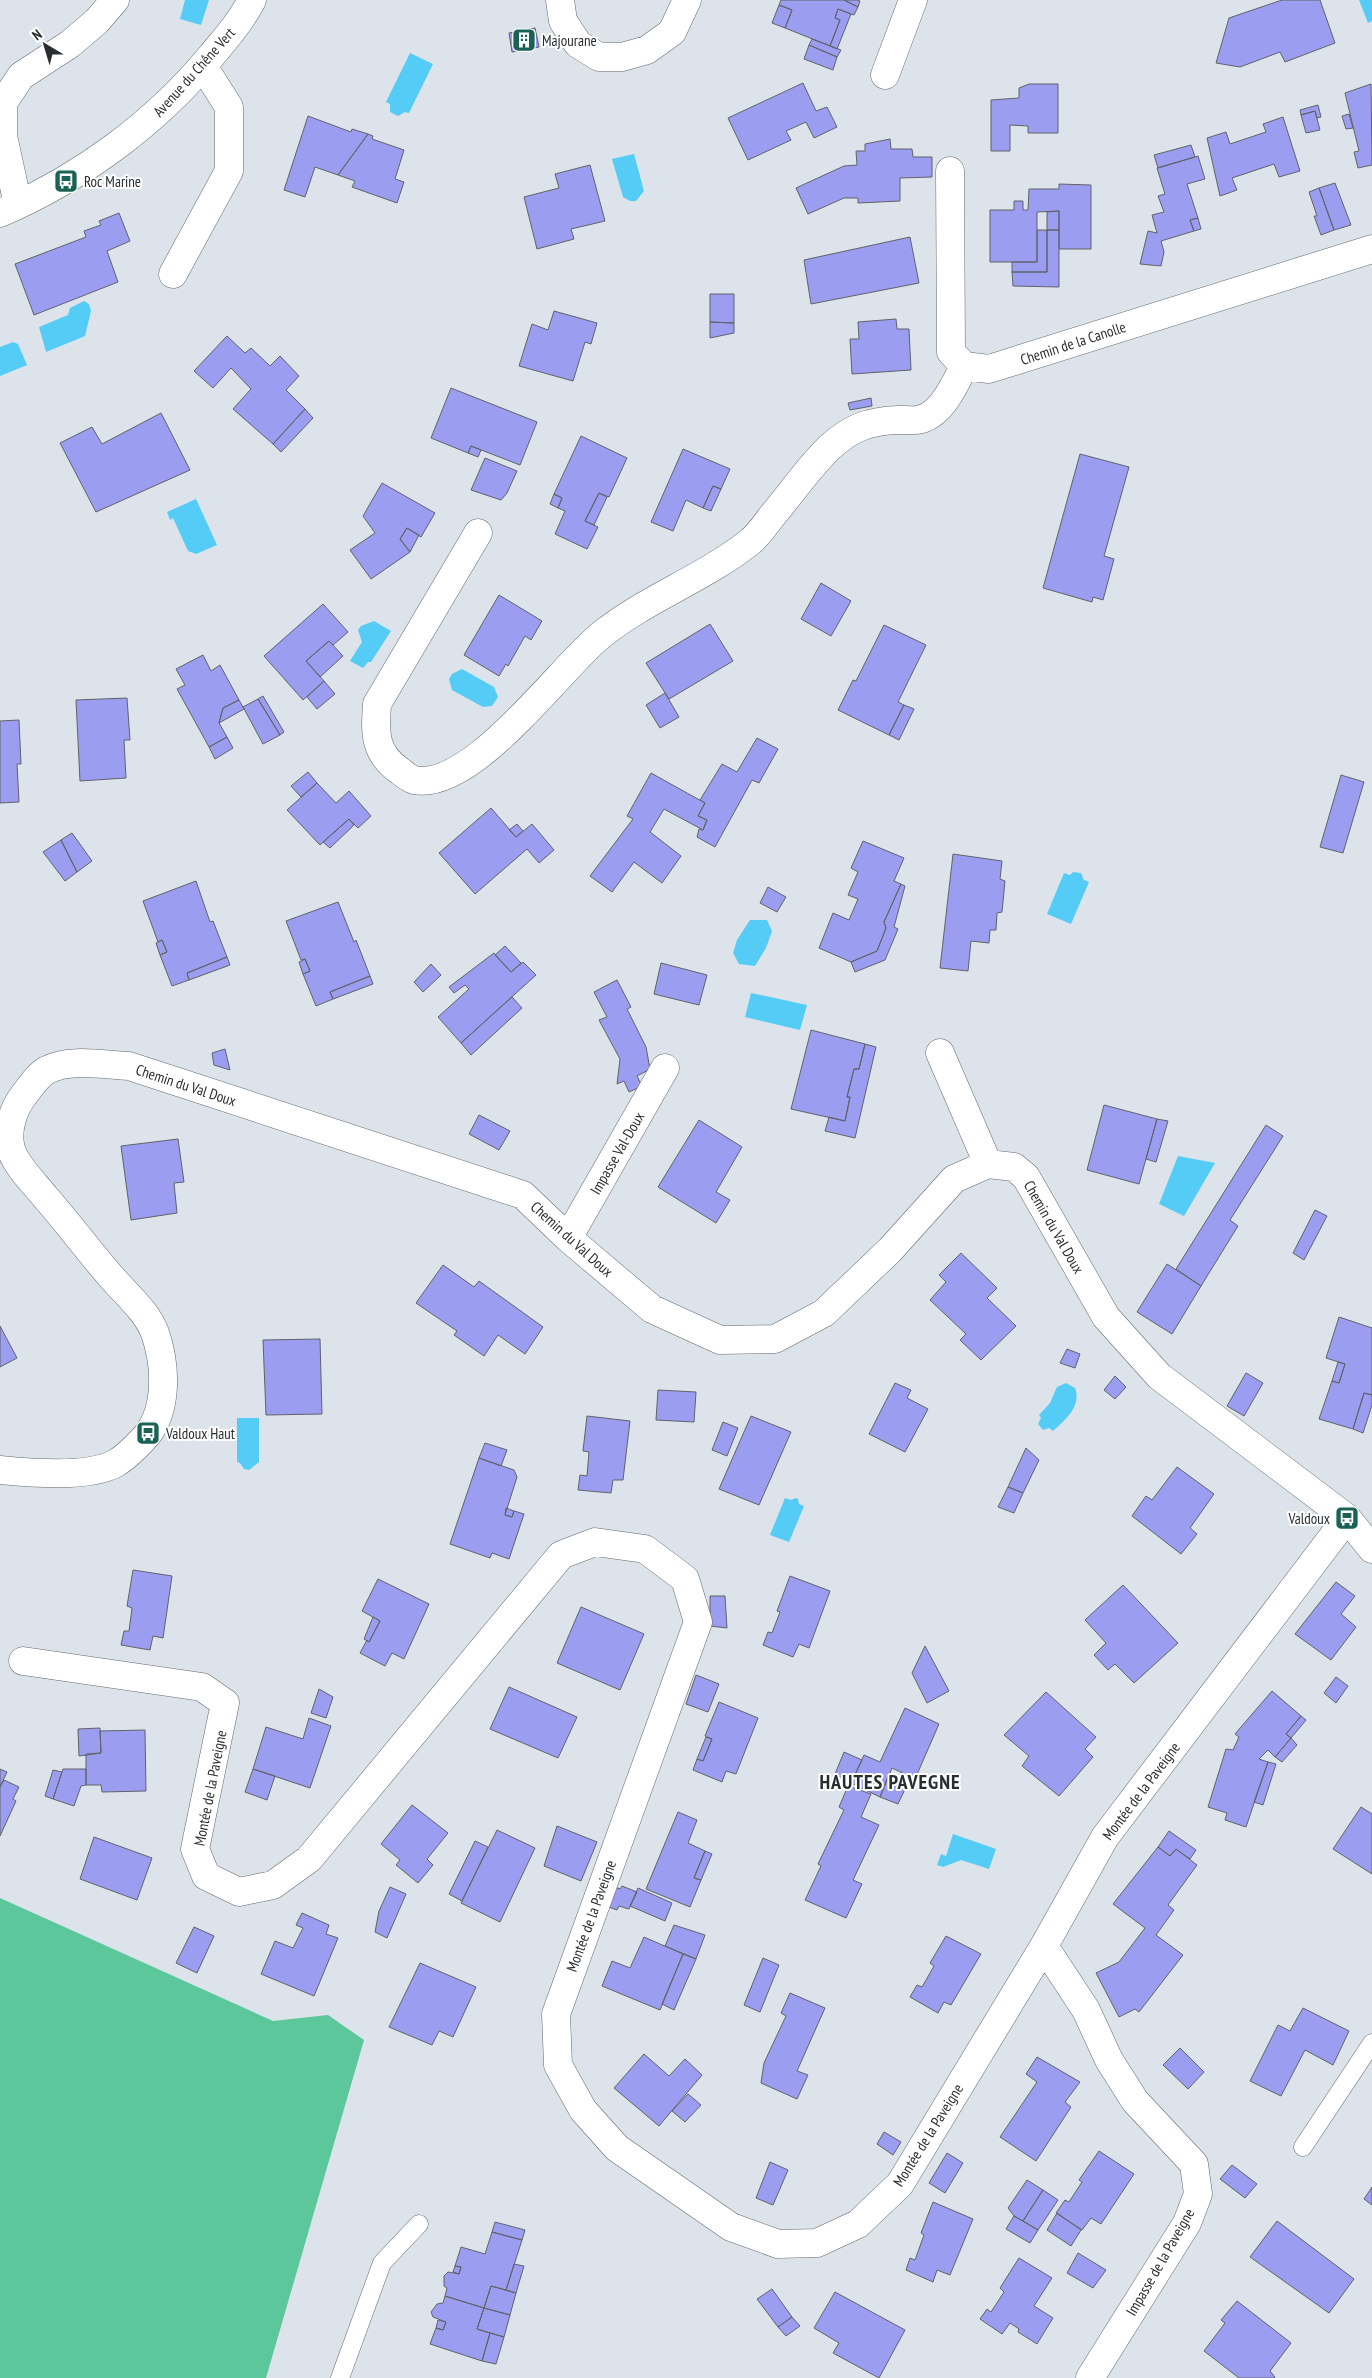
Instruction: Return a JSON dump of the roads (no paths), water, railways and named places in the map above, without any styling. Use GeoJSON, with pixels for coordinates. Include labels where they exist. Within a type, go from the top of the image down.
{"type":"FeatureCollection","features":[{"type":"Feature","properties":{"kind":"street"},"geometry":{"type":"LineString","coordinates":[[9,209],[3,136],[3,103],[21,76],[70,44],[97,21],[115,0]]}},
{"type":"Feature","properties":{"kind":"street","name":"Avenue du Chêne Vert"},"geometry":{"type":"LineString","coordinates":[[9,209],[66,181],[156,116],[241,20],[252,0]]}},
{"type":"Feature","properties":{"kind":"street"},"geometry":{"type":"LineString","coordinates":[[560,0],[563,21],[578,44],[600,57],[622,57],[647,50],[672,32],[687,0]]}},
{"type":"Feature","properties":{"kind":"street"},"geometry":{"type":"LineString","coordinates":[[885,75],[913,0]]}},
{"type":"Feature","properties":{"kind":"street"},"geometry":{"type":"LineString","coordinates":[[173,274],[229,171],[229,107],[202,66]]}},
{"type":"Feature","properties":{"kind":"street"},"geometry":{"type":"LineString","coordinates":[[478,533],[377,704],[375,729],[380,752],[393,766],[413,780],[438,779],[472,760],[516,723],[575,659],[601,635],[632,613],[723,561],[753,539],[828,449],[850,430],[879,421],[922,419],[943,404],[964,366],[951,352],[950,171]]}},
{"type":"Feature","properties":{"kind":"street","name":"Chemin de la Canolle"},"geometry":{"type":"LineString","coordinates":[[964,366],[989,369],[1372,248]]}},
{"type":"Feature","properties":{"kind":"street"},"geometry":{"type":"LineString","coordinates":[[940,1054],[988,1164]]}},
{"type":"Feature","properties":{"kind":"street","name":"Chemin du Val Doux"},"geometry":{"type":"LineString","coordinates":[[0,1470],[31,1473],[80,1472],[115,1464],[138,1446],[159,1415],[163,1388],[162,1362],[154,1333],[138,1305],[113,1279],[25,1172],[11,1149],[10,1123],[17,1104],[30,1086],[46,1070],[68,1063],[129,1066],[523,1195],[568,1238],[652,1309],[720,1340],[775,1340],[824,1314],[890,1250],[954,1179],[988,1164],[1014,1167],[1026,1177],[1106,1318],[1159,1376],[1347,1518],[1372,1548]]}},
{"type":"Feature","properties":{"kind":"street","name":"Impasse Val-Doux"},"geometry":{"type":"LineString","coordinates":[[568,1238],[665,1068]]}},
{"type":"Feature","properties":{"kind":"street","name":"Montée de la Paveigne"},"geometry":{"type":"LineString","coordinates":[[23,1661],[202,1687],[226,1703],[195,1849],[206,1876],[239,1892],[272,1885],[309,1859],[561,1556],[596,1542],[645,1549],[685,1579],[698,1622],[556,2014],[558,2065],[583,2110],[618,2148],[731,2226],[778,2244],[817,2243],[858,2224],[900,2184],[1044,1946],[1104,1837],[1347,1518]]}},
{"type":"Feature","properties":{"kind":"street","name":"Impasse de la Paveigne"},"geometry":{"type":"LineString","coordinates":[[1044,1946],[1086,2010],[1108,2060],[1135,2101],[1194,2164],[1198,2194],[1187,2223],[1090,2378]]}},
{"type":"Feature","properties":{"kind":"lane"},"geometry":{"type":"LineString","coordinates":[[1303,2148],[1372,2043]]}},
{"type":"Feature","properties":{"kind":"lane"},"geometry":{"type":"LineString","coordinates":[[340,2378],[382,2263],[419,2224]]}},
{"type":"Feature","properties":{"kind":"water"},"geometry":{"type":"Polygon","coordinates":[[[185,0],[209,0],[201,25],[180,19],[185,0]]]}},
{"type":"Feature","properties":{"kind":"water"},"geometry":{"type":"Polygon","coordinates":[[[1359,0],[1372,0],[1372,21],[1368,23],[1359,0]]]}},
{"type":"Feature","properties":{"kind":"water"},"geometry":{"type":"Polygon","coordinates":[[[410,53],[433,64],[409,113],[405,112],[398,116],[390,112],[390,104],[386,102],[410,53]]]}},
{"type":"Feature","properties":{"kind":"water"},"geometry":{"type":"Polygon","coordinates":[[[634,154],[644,191],[636,201],[630,201],[623,197],[612,159],[634,154]]]}},
{"type":"Feature","properties":{"kind":"water"},"geometry":{"type":"Polygon","coordinates":[[[84,301],[89,304],[91,311],[85,336],[46,352],[39,327],[68,315],[70,308],[84,301]]]}},
{"type":"Feature","properties":{"kind":"water"},"geometry":{"type":"Polygon","coordinates":[[[13,342],[18,344],[27,365],[0,376],[0,347],[13,342]]]}},
{"type":"Feature","properties":{"kind":"water"},"geometry":{"type":"Polygon","coordinates":[[[196,499],[217,545],[196,554],[188,551],[173,518],[170,520],[167,512],[196,499]]]}},
{"type":"Feature","properties":{"kind":"water"},"geometry":{"type":"Polygon","coordinates":[[[374,621],[391,631],[371,662],[368,662],[363,668],[350,661],[362,642],[358,630],[361,626],[374,621]]]}},
{"type":"Feature","properties":{"kind":"water"},"geometry":{"type":"Polygon","coordinates":[[[462,669],[494,687],[498,697],[492,706],[483,707],[452,690],[449,679],[452,674],[462,669]]]}},
{"type":"Feature","properties":{"kind":"water"},"geometry":{"type":"Polygon","coordinates":[[[1073,872],[1081,873],[1084,880],[1089,882],[1071,924],[1047,914],[1064,873],[1070,875],[1073,872]]]}},
{"type":"Feature","properties":{"kind":"water"},"geometry":{"type":"Polygon","coordinates":[[[750,920],[767,920],[772,931],[766,948],[755,966],[739,964],[733,953],[737,940],[750,920]]]}},
{"type":"Feature","properties":{"kind":"water"},"geometry":{"type":"Polygon","coordinates":[[[751,993],[807,1005],[800,1030],[745,1017],[751,993]]]}},
{"type":"Feature","properties":{"kind":"water"},"geometry":{"type":"Polygon","coordinates":[[[1178,1156],[1215,1163],[1184,1216],[1159,1204],[1178,1156]]]}},
{"type":"Feature","properties":{"kind":"water"},"geometry":{"type":"Polygon","coordinates":[[[1066,1383],[1075,1388],[1077,1395],[1074,1407],[1053,1431],[1049,1428],[1043,1430],[1038,1424],[1041,1418],[1039,1415],[1050,1403],[1057,1387],[1066,1383]]]}},
{"type":"Feature","properties":{"kind":"water"},"geometry":{"type":"Polygon","coordinates":[[[237,1418],[259,1418],[259,1462],[249,1470],[244,1469],[237,1462],[237,1418]]]}},
{"type":"Feature","properties":{"kind":"water"},"geometry":{"type":"Polygon","coordinates":[[[785,1498],[791,1500],[796,1498],[799,1504],[804,1506],[789,1542],[770,1535],[785,1498]]]}},
{"type":"Feature","properties":{"kind":"water"},"geometry":{"type":"Polygon","coordinates":[[[953,1834],[996,1849],[989,1869],[961,1860],[943,1867],[937,1865],[941,1854],[946,1856],[953,1834]]]}},
{"type":"Feature","properties":{"kind":"place","name":"Majourane"},"geometry":{"type":"Point","coordinates":[524,40]}},
{"type":"Feature","properties":{"kind":"place","name":"Roc Marine"},"geometry":{"type":"Point","coordinates":[66,181]}},
{"type":"Feature","properties":{"kind":"place","name":"Valdoux Haut"},"geometry":{"type":"Point","coordinates":[148,1433]}},
{"type":"Feature","properties":{"kind":"place","name":"Valdoux"},"geometry":{"type":"Point","coordinates":[1347,1518]}},
{"type":"Feature","properties":{"kind":"district","name":"HAUTES PAVEGNE"},"geometry":{"type":"Point","coordinates":[890,1782]}}]}
